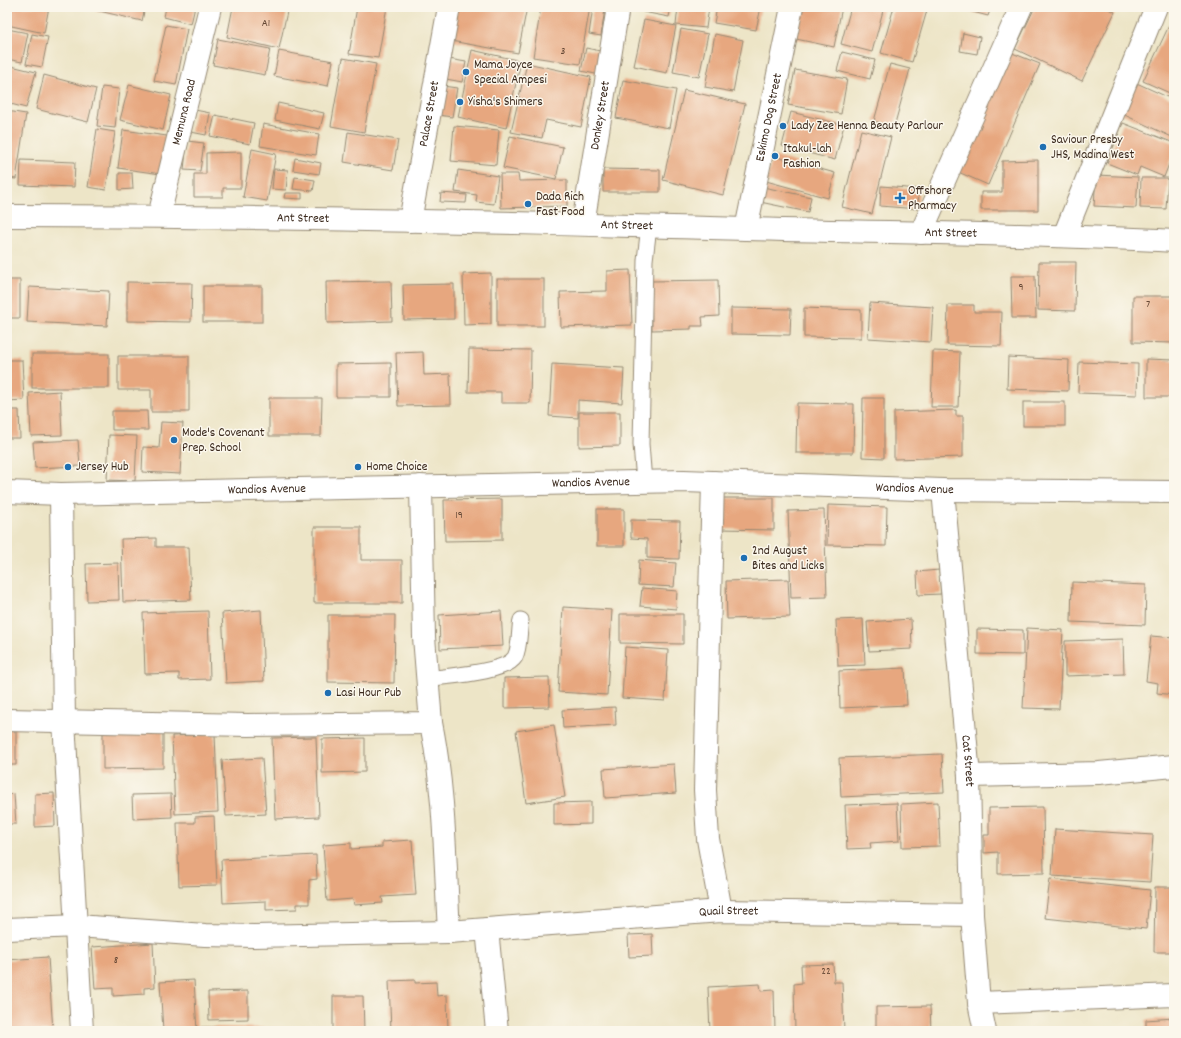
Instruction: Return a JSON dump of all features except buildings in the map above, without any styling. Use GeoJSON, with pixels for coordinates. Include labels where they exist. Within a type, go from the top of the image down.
{"type":"FeatureCollection","features":[{"type":"Feature","properties":{"kind":"street","name":"Memuna Road"},"geometry":{"type":"LineString","coordinates":[[159,216],[210,7]]}},
{"type":"Feature","properties":{"kind":"street","name":"Palace Street"},"geometry":{"type":"LineString","coordinates":[[410,221],[449,7]]}},
{"type":"Feature","properties":{"kind":"street","name":"Donkey Street"},"geometry":{"type":"LineString","coordinates":[[583,224],[618,7]]}},
{"type":"Feature","properties":{"kind":"street","name":"Eskimo Dog Street"},"geometry":{"type":"LineString","coordinates":[[746,229],[792,7]]}},
{"type":"Feature","properties":{"kind":"street"},"geometry":{"type":"LineString","coordinates":[[921,233],[1021,7]]}},
{"type":"Feature","properties":{"kind":"street"},"geometry":{"type":"LineString","coordinates":[[1064,236],[1156,7]]}},
{"type":"Feature","properties":{"kind":"street","name":"Ant Street"},"geometry":{"type":"LineString","coordinates":[[7,216],[159,216],[583,224],[1064,236],[1174,241]]}},
{"type":"Feature","properties":{"kind":"street"},"geometry":{"type":"LineString","coordinates":[[713,482],[705,790],[708,839],[721,911]]}},
{"type":"Feature","properties":{"kind":"street","name":"Wandios Avenue"},"geometry":{"type":"LineString","coordinates":[[7,492],[61,494],[421,486],[713,482],[943,490],[1174,492]]}},
{"type":"Feature","properties":{"kind":"street"},"geometry":{"type":"LineString","coordinates":[[421,486],[427,679],[431,723],[437,754],[442,795],[449,932]]}},
{"type":"Feature","properties":{"kind":"street","name":"Cat Street"},"geometry":{"type":"LineString","coordinates":[[943,490],[969,776],[972,915],[979,1003],[985,1031]]}},
{"type":"Feature","properties":{"kind":"street"},"geometry":{"type":"LineString","coordinates":[[61,494],[64,722],[82,1031]]}},
{"type":"Feature","properties":{"kind":"street"},"geometry":{"type":"LineString","coordinates":[[7,720],[248,725],[431,723]]}},
{"type":"Feature","properties":{"kind":"street"},"geometry":{"type":"LineString","coordinates":[[969,776],[1099,773],[1174,766]]}},
{"type":"Feature","properties":{"kind":"street","name":"Quail Street"},"geometry":{"type":"LineString","coordinates":[[7,929],[77,926],[205,935],[449,932],[721,911],[972,915]]}},
{"type":"Feature","properties":{"kind":"street"},"geometry":{"type":"LineString","coordinates":[[487,929],[497,1031]]}},
{"type":"Feature","properties":{"kind":"street"},"geometry":{"type":"LineString","coordinates":[[979,1003],[1174,995]]}},
{"type":"Feature","properties":{"kind":"lane"},"geometry":{"type":"LineString","coordinates":[[644,482],[641,444],[645,260],[649,226]]}},
{"type":"Feature","properties":{"kind":"lane"},"geometry":{"type":"LineString","coordinates":[[427,679],[499,668],[511,661],[516,655],[521,620]]}},
{"type":"Feature","properties":{"kind":"place","name":"Mama Joyce Special Ampesi"},"geometry":{"type":"Point","coordinates":[466,72]}},
{"type":"Feature","properties":{"kind":"place","name":"Yisha's Shimers"},"geometry":{"type":"Point","coordinates":[460,102]}},
{"type":"Feature","properties":{"kind":"place","name":"Lady Zee Henna Beauty Parlour"},"geometry":{"type":"Point","coordinates":[783,126]}},
{"type":"Feature","properties":{"kind":"place","name":"Saviour Presby JHS, Madina West"},"geometry":{"type":"Point","coordinates":[1043,147]}},
{"type":"Feature","properties":{"kind":"place","name":"Itakul-lah Fashion"},"geometry":{"type":"Point","coordinates":[775,156]}},
{"type":"Feature","properties":{"kind":"place","name":"Offshore Pharmacy"},"geometry":{"type":"Point","coordinates":[900,198]}},
{"type":"Feature","properties":{"kind":"place","name":"Dada Rich Fast Food"},"geometry":{"type":"Point","coordinates":[528,204]}},
{"type":"Feature","properties":{"kind":"place","name":"Mode's Covenant Prep. School"},"geometry":{"type":"Point","coordinates":[174,440]}},
{"type":"Feature","properties":{"kind":"place","name":"Jersey Hub"},"geometry":{"type":"Point","coordinates":[68,467]}},
{"type":"Feature","properties":{"kind":"place","name":"Home Choice"},"geometry":{"type":"Point","coordinates":[358,467]}},
{"type":"Feature","properties":{"kind":"place","name":"2nd August Bites and Licks"},"geometry":{"type":"Point","coordinates":[744,558]}},
{"type":"Feature","properties":{"kind":"place","name":"Lasi Hour Pub"},"geometry":{"type":"Point","coordinates":[328,693]}}]}
